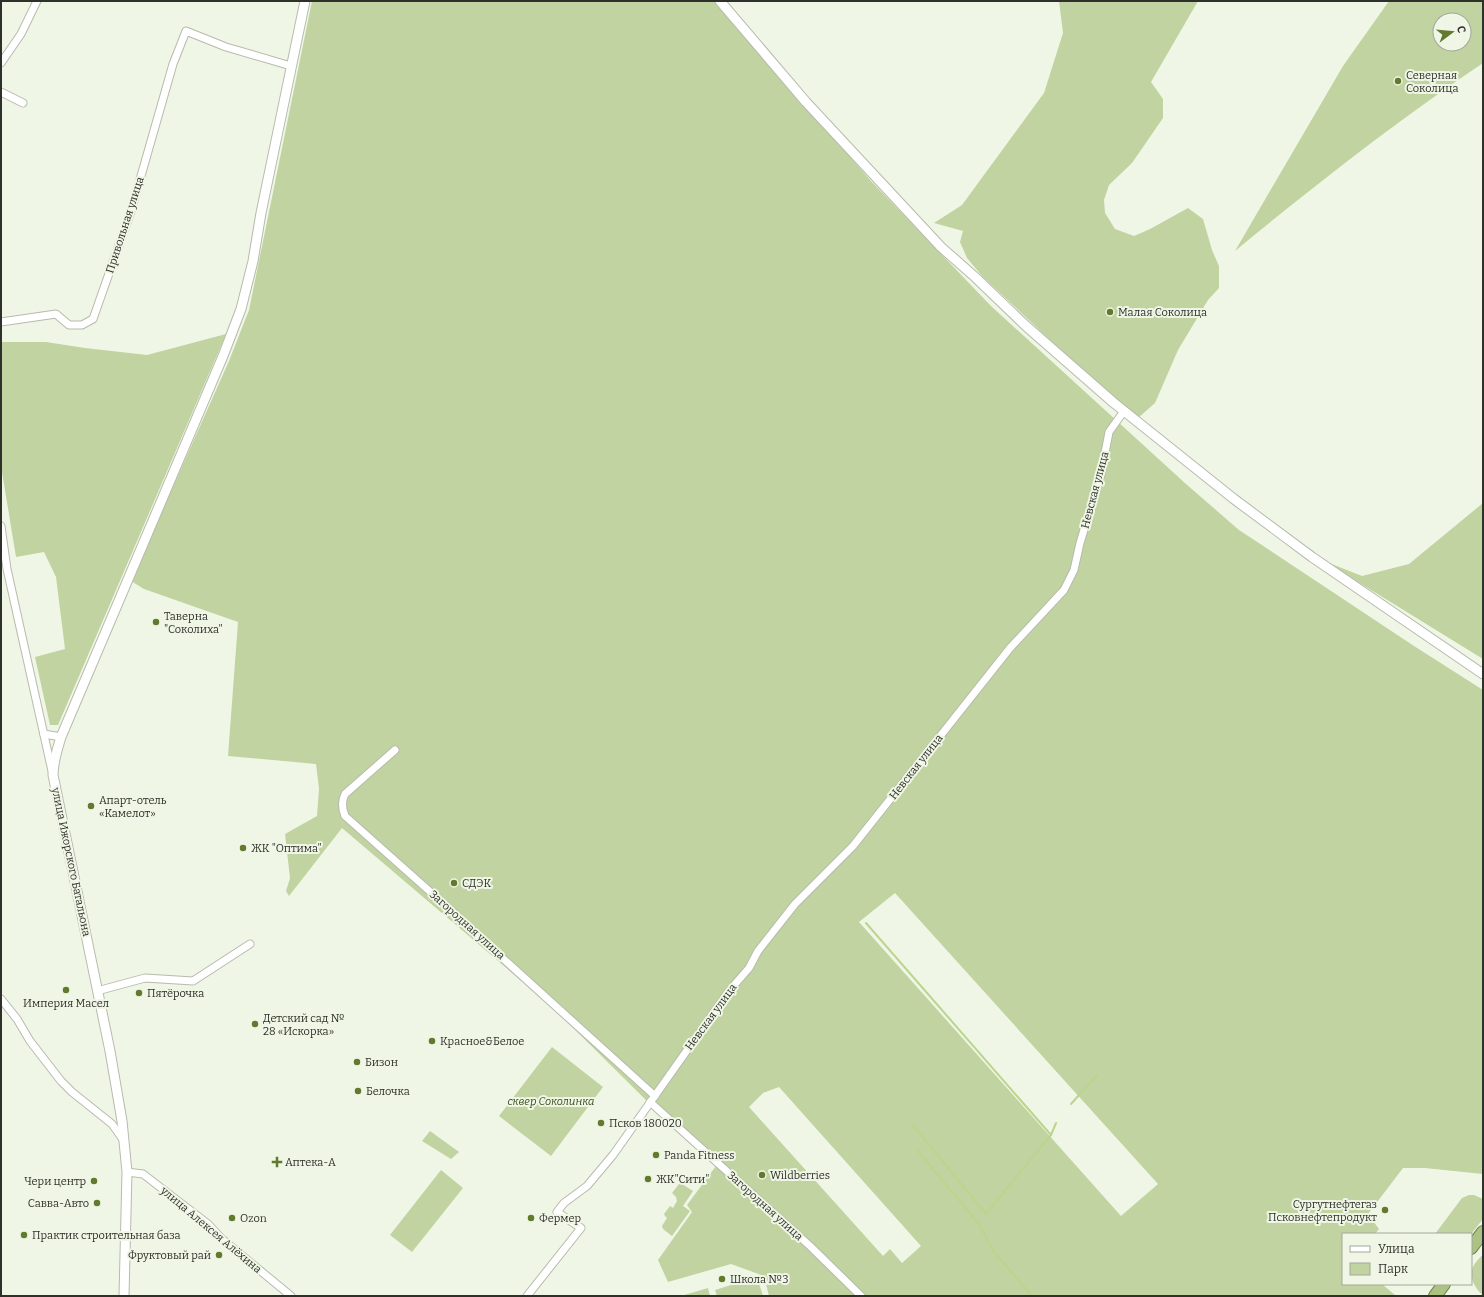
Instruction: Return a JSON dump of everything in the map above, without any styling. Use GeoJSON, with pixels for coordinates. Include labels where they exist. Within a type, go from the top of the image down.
{"type":"FeatureCollection","features":[{"type":"Feature","properties":{"kind":"highway"},"geometry":{"type":"LineString","coordinates":[[1472,1247],[1483,1232]]}},
{"type":"Feature","properties":{"kind":"highway"},"geometry":{"type":"LineString","coordinates":[[1435,1296],[1443,1285]]}},
{"type":"Feature","properties":{"kind":"street"},"geometry":{"type":"LineString","coordinates":[[1,63],[21,34],[38,1]]}},
{"type":"Feature","properties":{"kind":"street"},"geometry":{"type":"LineString","coordinates":[[53,775],[55,756],[61,737],[223,356],[241,310],[253,261],[261,213],[305,1]]}},
{"type":"Feature","properties":{"kind":"street"},"geometry":{"type":"LineString","coordinates":[[720,1],[806,102],[941,247],[1026,326],[1124,411],[1234,499],[1312,557],[1483,674]]}},
{"type":"Feature","properties":{"kind":"street","name":"Привольная улица"},"geometry":{"type":"LineString","coordinates":[[1,322],[56,314],[69,325],[82,325],[93,319],[130,211],[173,64],[186,31],[226,47],[291,66]]}},
{"type":"Feature","properties":{"kind":"street"},"geometry":{"type":"LineString","coordinates":[[1,92],[23,103]]}},
{"type":"Feature","properties":{"kind":"street","name":"Невская улица"},"geometry":{"type":"LineString","coordinates":[[527,1296],[581,1228],[557,1212],[564,1203],[587,1186],[596,1177],[729,991],[749,968],[758,950],[795,904],[853,846],[1010,648],[1064,590],[1074,570],[1080,544],[1101,474],[1109,432],[1124,411]]}},
{"type":"Feature","properties":{"kind":"street","name":"улица Ижорского Батальона"},"geometry":{"type":"LineString","coordinates":[[1,526],[4,569],[53,775],[115,1077],[127,1172],[124,1296]]}},
{"type":"Feature","properties":{"kind":"street"},"geometry":{"type":"LineString","coordinates":[[44,734],[61,737]]}},
{"type":"Feature","properties":{"kind":"street","name":"Загородная улица"},"geometry":{"type":"LineString","coordinates":[[395,750],[345,794],[342,809],[345,816],[655,1096]]}},
{"type":"Feature","properties":{"kind":"street"},"geometry":{"type":"LineString","coordinates":[[97,990],[145,978],[193,981],[250,944]]}},
{"type":"Feature","properties":{"kind":"street"},"geometry":{"type":"LineString","coordinates":[[1,999],[18,1019],[30,1041],[61,1081],[72,1092],[112,1124],[124,1141]]}},
{"type":"Feature","properties":{"kind":"street","name":"Загородная улица"},"geometry":{"type":"LineString","coordinates":[[650,1102],[810,1246],[861,1296]]}},
{"type":"Feature","properties":{"kind":"street","name":"улица Алексея Алёхина"},"geometry":{"type":"LineString","coordinates":[[127,1172],[143,1174],[208,1224],[222,1238],[292,1296]]}},
{"type":"Feature","properties":{"kind":"green space"},"geometry":{"type":"Polygon","coordinates":[[[312,1],[715,1],[871,181],[991,306],[1186,484],[1239,530],[1483,690],[1483,1174],[1425,1168],[1403,1168],[1368,1214],[1379,1229],[1376,1233],[1342,1233],[1342,1285],[1383,1285],[1396,1296],[769,1296],[764,1276],[731,1264],[668,1282],[658,1260],[692,1212],[687,1205],[716,1166],[652,1106],[551,1006],[342,828],[289,896],[286,891],[290,878],[285,834],[317,816],[319,789],[316,764],[228,756],[238,622],[144,589],[131,581],[229,361],[249,310],[312,1]],[[895,893],[859,922],[1121,1216],[1158,1184],[895,893]],[[779,1087],[763,1093],[749,1107],[883,1256],[890,1249],[902,1263],[921,1246],[779,1087]]]}},
{"type":"Feature","properties":{"kind":"green space"},"geometry":{"type":"Polygon","coordinates":[[[1059,1],[1198,1],[1151,82],[1163,99],[1163,118],[1132,163],[1109,185],[1104,200],[1105,213],[1115,229],[1134,236],[1188,208],[1203,219],[1212,250],[1219,266],[1219,288],[1208,300],[1178,350],[1155,403],[1138,418],[1083,371],[982,276],[967,258],[960,242],[963,231],[934,223],[962,205],[1044,93],[1063,33],[1059,1]]]}},
{"type":"Feature","properties":{"kind":"green space"},"geometry":{"type":"Polygon","coordinates":[[[1389,1],[1483,1],[1483,63],[1357,154],[1235,251],[1343,66],[1389,1]]]}},
{"type":"Feature","properties":{"kind":"green space"},"geometry":{"type":"Polygon","coordinates":[[[226,334],[58,725],[50,725],[35,657],[65,649],[56,577],[44,552],[16,557],[1,466],[1,342],[46,342],[147,355],[226,334]]]}},
{"type":"Feature","properties":{"kind":"green space"},"geometry":{"type":"Polygon","coordinates":[[[1483,503],[1483,659],[1324,561],[1362,576],[1409,564],[1483,503]]]}},
{"type":"Feature","properties":{"kind":"green space","name":"сквер Соколинка"},"geometry":{"type":"Polygon","coordinates":[[[552,1047],[603,1087],[551,1156],[499,1116],[552,1047]]]}},
{"type":"Feature","properties":{"kind":"green space"},"geometry":{"type":"Polygon","coordinates":[[[430,1131],[459,1152],[451,1159],[422,1141],[430,1131]]]}},
{"type":"Feature","properties":{"kind":"green space"},"geometry":{"type":"Polygon","coordinates":[[[441,1170],[463,1188],[412,1252],[390,1235],[441,1170]]]}},
{"type":"Feature","properties":{"kind":"green space"},"geometry":{"type":"Polygon","coordinates":[[[679,1184],[682,1184],[693,1191],[683,1206],[690,1211],[672,1236],[663,1229],[662,1226],[667,1218],[664,1214],[670,1206],[673,1208],[677,1201],[676,1197],[672,1193],[679,1184]]]}},
{"type":"Feature","properties":{"kind":"green space"},"geometry":{"type":"Polygon","coordinates":[[[1469,1195],[1474,1195],[1483,1199],[1483,1219],[1472,1233],[1436,1233],[1462,1198],[1469,1195]]]}},
{"type":"Feature","properties":{"kind":"green space"},"geometry":{"type":"Polygon","coordinates":[[[1483,1254],[1483,1295],[1474,1284],[1472,1270],[1483,1254]]]}},
{"type":"Feature","properties":{"kind":"green space"},"geometry":{"type":"Polygon","coordinates":[[[757,1277],[763,1296],[717,1296],[715,1290],[757,1277]]]}},
{"type":"Feature","properties":{"kind":"green space"},"geometry":{"type":"Polygon","coordinates":[[[708,1288],[710,1296],[681,1296],[708,1288]]]}},
{"type":"Feature","properties":{"kind":"waterway"},"geometry":{"type":"LineString","coordinates":[[866,923],[1051,1135]]}},
{"type":"Feature","properties":{"kind":"waterway"},"geometry":{"type":"LineString","coordinates":[[1071,1104],[1097,1075]]}},
{"type":"Feature","properties":{"kind":"waterway"},"geometry":{"type":"LineString","coordinates":[[912,1124],[986,1214],[1051,1135],[1056,1123]]}},
{"type":"Feature","properties":{"kind":"waterway"},"geometry":{"type":"LineString","coordinates":[[917,1150],[978,1223],[994,1252],[1032,1296]]}},
{"type":"Feature","properties":{"kind":"place","name":"Северная Соколица"},"geometry":{"type":"Point","coordinates":[1398,81]}},
{"type":"Feature","properties":{"kind":"place","name":"Малая Соколица"},"geometry":{"type":"Point","coordinates":[1110,312]}},
{"type":"Feature","properties":{"kind":"place","name":"Таверна \"Соколиха\""},"geometry":{"type":"Point","coordinates":[156,622]}},
{"type":"Feature","properties":{"kind":"place","name":"Апарт-отель «Камелот»"},"geometry":{"type":"Point","coordinates":[91,806]}},
{"type":"Feature","properties":{"kind":"place","name":"ЖК \"Оптима\""},"geometry":{"type":"Point","coordinates":[243,848]}},
{"type":"Feature","properties":{"kind":"place","name":"СДЭК"},"geometry":{"type":"Point","coordinates":[454,883]}},
{"type":"Feature","properties":{"kind":"place","name":"Империя Масел"},"geometry":{"type":"Point","coordinates":[66,990]}},
{"type":"Feature","properties":{"kind":"place","name":"Пятёрочка"},"geometry":{"type":"Point","coordinates":[139,993]}},
{"type":"Feature","properties":{"kind":"place","name":"Детский сад № 28 «Искорка»"},"geometry":{"type":"Point","coordinates":[255,1024]}},
{"type":"Feature","properties":{"kind":"place","name":"Красное&Белое"},"geometry":{"type":"Point","coordinates":[432,1041]}},
{"type":"Feature","properties":{"kind":"place","name":"Бизон"},"geometry":{"type":"Point","coordinates":[357,1062]}},
{"type":"Feature","properties":{"kind":"place","name":"Белочка"},"geometry":{"type":"Point","coordinates":[358,1091]}},
{"type":"Feature","properties":{"kind":"place","name":"Псков 180020"},"geometry":{"type":"Point","coordinates":[601,1123]}},
{"type":"Feature","properties":{"kind":"place","name":"Panda Fitness"},"geometry":{"type":"Point","coordinates":[656,1155]}},
{"type":"Feature","properties":{"kind":"place","name":"Аптека-А"},"geometry":{"type":"Point","coordinates":[277,1162]}},
{"type":"Feature","properties":{"kind":"place","name":"Wildberries"},"geometry":{"type":"Point","coordinates":[762,1175]}},
{"type":"Feature","properties":{"kind":"place","name":"ЖК\"Сити\""},"geometry":{"type":"Point","coordinates":[648,1179]}},
{"type":"Feature","properties":{"kind":"place","name":"Чери центр"},"geometry":{"type":"Point","coordinates":[94,1181]}},
{"type":"Feature","properties":{"kind":"place","name":"Савва-Авто"},"geometry":{"type":"Point","coordinates":[97,1203]}},
{"type":"Feature","properties":{"kind":"place","name":"Сургутнефтегаз Псковнефтепродукт"},"geometry":{"type":"Point","coordinates":[1385,1210]}},
{"type":"Feature","properties":{"kind":"place","name":"Ozon"},"geometry":{"type":"Point","coordinates":[232,1218]}},
{"type":"Feature","properties":{"kind":"place","name":"Фермер"},"geometry":{"type":"Point","coordinates":[531,1218]}},
{"type":"Feature","properties":{"kind":"place","name":"Практик строительная база"},"geometry":{"type":"Point","coordinates":[24,1235]}},
{"type":"Feature","properties":{"kind":"place","name":"Фруктовый рай"},"geometry":{"type":"Point","coordinates":[219,1255]}},
{"type":"Feature","properties":{"kind":"place","name":"Школа №3"},"geometry":{"type":"Point","coordinates":[722,1279]}}]}
